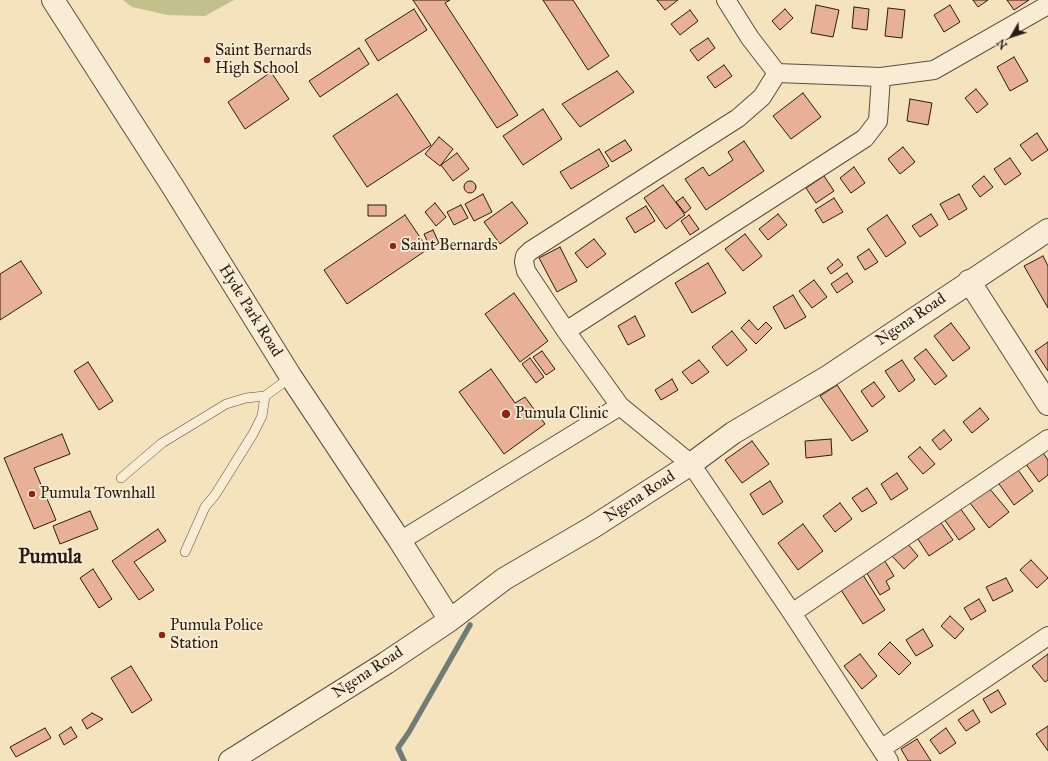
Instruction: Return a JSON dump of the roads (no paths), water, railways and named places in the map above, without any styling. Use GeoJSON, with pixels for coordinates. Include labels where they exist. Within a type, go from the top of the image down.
{"type":"FeatureCollection","features":[{"type":"Feature","properties":{"kind":"street","name":"Hyde Park Road"},"geometry":{"type":"LineString","coordinates":[[54,0],[173,187],[291,377],[400,541],[450,620]]}},
{"type":"Feature","properties":{"kind":"street"},"geometry":{"type":"LineString","coordinates":[[726,0],[750,38],[777,73]]}},
{"type":"Feature","properties":{"kind":"street"},"geometry":{"type":"LineString","coordinates":[[777,73],[880,77],[934,70],[1048,5]]}},
{"type":"Feature","properties":{"kind":"street"},"geometry":{"type":"LineString","coordinates":[[777,73],[762,97],[738,118],[530,251],[525,256],[524,262],[526,271],[566,331],[620,406],[691,464],[792,613],[885,755],[1048,636]]}},
{"type":"Feature","properties":{"kind":"street"},"geometry":{"type":"LineString","coordinates":[[566,331],[865,138],[878,121],[880,77]]}},
{"type":"Feature","properties":{"kind":"street","name":"Ngena Road"},"geometry":{"type":"LineString","coordinates":[[230,761],[379,667],[450,620],[504,579],[593,527],[691,464],[733,433],[829,376],[969,281],[1048,230]]}},
{"type":"Feature","properties":{"kind":"street"},"geometry":{"type":"LineString","coordinates":[[969,281],[1048,404]]}},
{"type":"Feature","properties":{"kind":"street"},"geometry":{"type":"LineString","coordinates":[[400,541],[620,406]]}},
{"type":"Feature","properties":{"kind":"street"},"geometry":{"type":"LineString","coordinates":[[792,613],[1048,439]]}},
{"type":"Feature","properties":{"kind":"lane"},"geometry":{"type":"LineString","coordinates":[[121,478],[162,443],[226,404],[246,398],[265,396],[291,377]]}},
{"type":"Feature","properties":{"kind":"lane"},"geometry":{"type":"LineString","coordinates":[[185,552],[205,507],[215,495],[253,434],[262,416],[265,396]]}},
{"type":"Feature","properties":{"kind":"waterway"},"geometry":{"type":"LineString","coordinates":[[404,761],[398,748],[409,732],[470,625]]}},
{"type":"Feature","properties":{"kind":"place","name":"Saint Bernards High School"},"geometry":{"type":"Point","coordinates":[207,60]}},
{"type":"Feature","properties":{"kind":"place","name":"Saint Bernards"},"geometry":{"type":"Point","coordinates":[393,246]}},
{"type":"Feature","properties":{"kind":"place","name":"Pumula Clinic"},"geometry":{"type":"Point","coordinates":[506,414]}},
{"type":"Feature","properties":{"kind":"place","name":"Pumula Townhall"},"geometry":{"type":"Point","coordinates":[32,494]}},
{"type":"Feature","properties":{"kind":"place","name":"Pumula Police Station"},"geometry":{"type":"Point","coordinates":[162,635]}},
{"type":"Feature","properties":{"kind":"district","name":"Pumula"},"geometry":{"type":"Point","coordinates":[50,558]}}]}
